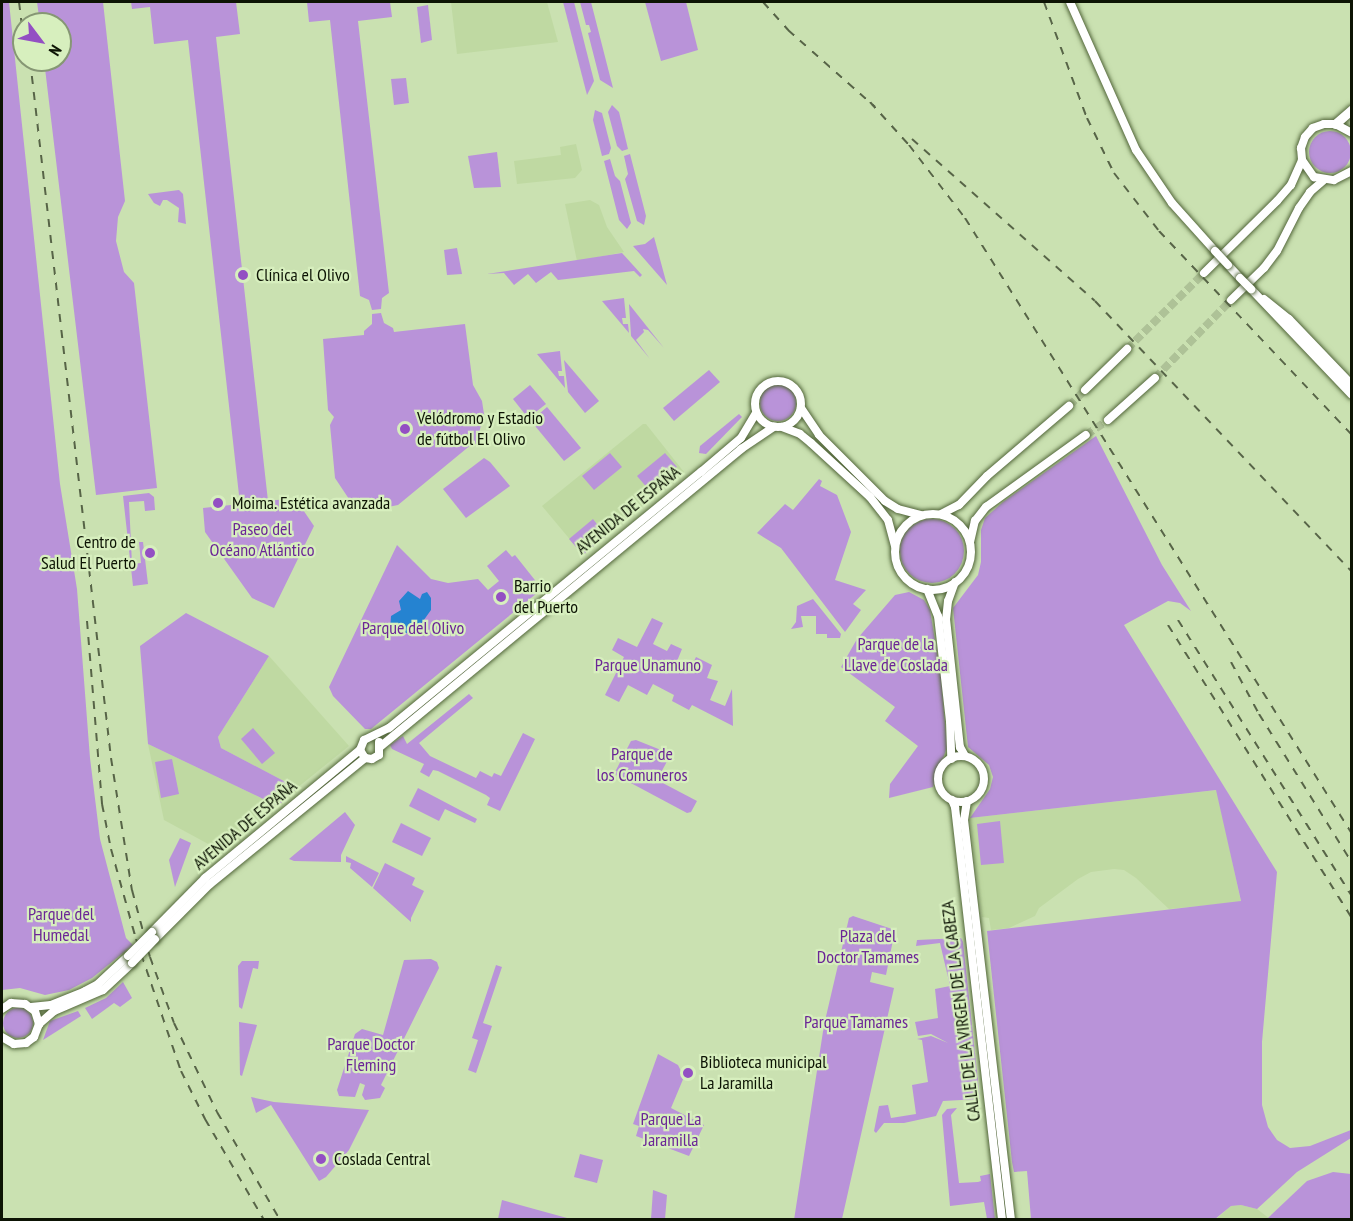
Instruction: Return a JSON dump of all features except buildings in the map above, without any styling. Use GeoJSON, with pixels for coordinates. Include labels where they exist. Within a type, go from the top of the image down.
{"type":"FeatureCollection","features":[{"type":"Feature","properties":{"kind":"main road"},"geometry":{"type":"LineString","coordinates":[[1070,2],[1136,150],[1167,196],[1240,278],[1352,395]]}},
{"type":"Feature","properties":{"kind":"main road"},"geometry":{"type":"LineString","coordinates":[[1335,124],[1352,109]]}},
{"type":"Feature","properties":{"kind":"main road"},"geometry":{"type":"LineString","coordinates":[[1204,273],[1291,185],[1302,160],[1301,148],[1305,137],[1313,128],[1324,124],[1335,124],[1352,133]]}},
{"type":"Feature","properties":{"kind":"main road"},"geometry":{"type":"LineString","coordinates":[[1302,160],[1314,177],[1324,180],[1348,178],[1352,171]]}},
{"type":"Feature","properties":{"kind":"main road"},"geometry":{"type":"LineString","coordinates":[[1231,300],[1264,268],[1277,251],[1299,208],[1310,192],[1324,180]]}},
{"type":"Feature","properties":{"kind":"main road"},"geometry":{"type":"LineString","coordinates":[[1251,289],[1289,319],[1352,385]]}},
{"type":"Feature","properties":{"kind":"main road"},"geometry":{"type":"LineString","coordinates":[[1085,390],[1127,349]]}},
{"type":"Feature","properties":{"kind":"main road"},"geometry":{"type":"LineString","coordinates":[[1332,363],[1352,380]]}},
{"type":"Feature","properties":{"kind":"main road"},"geometry":{"type":"LineString","coordinates":[[1108,420],[1155,378]]}},
{"type":"Feature","properties":{"kind":"main road"},"geometry":{"type":"LineString","coordinates":[[955,582],[937,590],[927,589],[910,582],[903,575],[898,566],[896,546],[888,520],[870,497],[800,434],[763,422],[756,413],[755,401],[761,388],[778,381],[789,383],[797,390],[801,408],[819,435],[885,501],[898,509],[921,515],[941,514],[959,505],[987,476],[1069,406]]}},
{"type":"Feature","properties":{"kind":"main road"},"geometry":{"type":"LineString","coordinates":[[778,427],[794,421],[801,408]]}},
{"type":"Feature","properties":{"kind":"main road","name":"AVENIDA DE ESPAÑA"},"geometry":{"type":"LineString","coordinates":[[370,737],[388,728],[736,442],[756,413]]}},
{"type":"Feature","properties":{"kind":"main road","name":"AVENIDA DE ESPAÑA"},"geometry":{"type":"LineString","coordinates":[[2,1037],[10,1044],[26,1043],[36,1034],[39,1024],[54,1011],[103,990],[156,933],[363,754],[375,758],[381,746],[741,449],[778,427]]}},
{"type":"Feature","properties":{"kind":"main road"},"geometry":{"type":"LineString","coordinates":[[965,756],[951,759],[942,768],[938,781],[944,794],[952,800],[968,801],[981,791],[984,781],[980,765],[965,756],[960,747],[947,630],[948,601],[955,582],[969,565],[970,542],[975,521],[986,507],[1086,435]]}},
{"type":"Feature","properties":{"kind":"main road"},"geometry":{"type":"LineString","coordinates":[[941,514],[959,524],[970,542]]}},
{"type":"Feature","properties":{"kind":"main road"},"geometry":{"type":"LineString","coordinates":[[896,546],[904,527],[921,515]]}},
{"type":"Feature","properties":{"kind":"main road"},"geometry":{"type":"LineString","coordinates":[[927,589],[938,616],[950,721],[951,759]]}},
{"type":"Feature","properties":{"kind":"main road"},"geometry":{"type":"LineString","coordinates":[[363,754],[364,740],[370,737],[381,746]]}},
{"type":"Feature","properties":{"kind":"main road","name":"CALLE DE LA VIRGEN DE LA CABEZA"},"geometry":{"type":"LineString","coordinates":[[952,800],[955,807],[1002,1220]]}},
{"type":"Feature","properties":{"kind":"main road","name":"CALLE DE LA VIRGEN DE LA CABEZA"},"geometry":{"type":"LineString","coordinates":[[968,801],[964,820],[1011,1220]]}},
{"type":"Feature","properties":{"kind":"main road","name":"AVENIDA DE ESPAÑA"},"geometry":{"type":"LineString","coordinates":[[4,1005],[20,1002],[31,1007],[51,1005],[98,984],[130,960]]}},
{"type":"Feature","properties":{"kind":"main road"},"geometry":{"type":"LineString","coordinates":[[31,1007],[39,1024]]}},
{"type":"Feature","properties":{"kind":"shaded area"},"geometry":{"type":"Polygon","coordinates":[[[451,2],[547,2],[558,42],[457,54],[451,2]]]}},
{"type":"Feature","properties":{"kind":"shaded area"},"geometry":{"type":"Polygon","coordinates":[[[576,144],[582,170],[575,178],[517,184],[514,161],[561,155],[560,147],[576,144]]]}},
{"type":"Feature","properties":{"kind":"shaded area"},"geometry":{"type":"Polygon","coordinates":[[[590,200],[599,205],[607,227],[624,252],[577,261],[565,204],[590,200]]]}},
{"type":"Feature","properties":{"kind":"shaded area"},"geometry":{"type":"Polygon","coordinates":[[[643,424],[646,424],[684,472],[583,555],[542,506],[643,424]]]}},
{"type":"Feature","properties":{"kind":"shaded area"},"geometry":{"type":"Polygon","coordinates":[[[269,656],[349,746],[297,788],[221,748],[218,737],[269,656]]]}},
{"type":"Feature","properties":{"kind":"shaded area"},"geometry":{"type":"Polygon","coordinates":[[[148,744],[278,806],[223,852],[164,820],[148,744]]]}},
{"type":"Feature","properties":{"kind":"shaded area"},"geometry":{"type":"Polygon","coordinates":[[[1217,790],[1241,902],[1169,909],[1136,878],[1124,870],[1114,869],[1091,872],[1078,879],[1039,908],[1035,916],[1009,928],[991,930],[989,918],[982,917],[970,818],[1217,790]]]}},
{"type":"Feature","properties":{"kind":"shaded area"},"geometry":{"type":"Polygon","coordinates":[[[1241,1205],[1257,1209],[1270,1219],[1215,1220],[1231,1206],[1241,1205]]]}},
{"type":"Feature","properties":{"kind":"green space","name":"Parque del Humedal"},"geometry":{"type":"Polygon","coordinates":[[[2,2],[9,2],[12,72],[16,72],[60,484],[77,589],[90,758],[100,839],[126,938],[133,945],[92,978],[69,990],[45,995],[20,988],[2,990],[2,2]]]}},
{"type":"Feature","properties":{"kind":"green space"},"geometry":{"type":"Polygon","coordinates":[[[37,2],[103,2],[125,201],[118,217],[116,241],[124,272],[134,283],[157,488],[96,495],[45,72],[72,72],[72,12],[38,12],[37,2]]]}},
{"type":"Feature","properties":{"kind":"green space","name":"Paseo del Océano Atlántico"},"geometry":{"type":"Polygon","coordinates":[[[131,2],[236,2],[240,34],[216,37],[268,501],[295,498],[314,526],[274,608],[252,598],[205,532],[203,508],[240,504],[188,40],[154,44],[150,7],[132,9],[131,2]]]}},
{"type":"Feature","properties":{"kind":"green space"},"geometry":{"type":"Polygon","coordinates":[[[307,2],[390,2],[392,17],[358,21],[389,293],[382,298],[381,309],[372,310],[369,300],[360,296],[330,20],[309,22],[307,2]]]}},
{"type":"Feature","properties":{"kind":"green space"},"geometry":{"type":"Polygon","coordinates":[[[563,2],[574,2],[594,81],[587,95],[563,2]]]}},
{"type":"Feature","properties":{"kind":"green space"},"geometry":{"type":"Polygon","coordinates":[[[580,2],[591,2],[613,88],[600,80],[588,33],[591,32],[589,25],[586,25],[580,2]]]}},
{"type":"Feature","properties":{"kind":"green space"},"geometry":{"type":"Polygon","coordinates":[[[645,2],[686,2],[698,50],[661,61],[645,2]]]}},
{"type":"Feature","properties":{"kind":"green space"},"geometry":{"type":"Polygon","coordinates":[[[428,5],[432,40],[421,43],[417,7],[428,5]]]}},
{"type":"Feature","properties":{"kind":"green space"},"geometry":{"type":"Polygon","coordinates":[[[406,78],[409,103],[394,105],[391,79],[406,78]]]}},
{"type":"Feature","properties":{"kind":"green space"},"geometry":{"type":"Polygon","coordinates":[[[612,105],[619,112],[628,149],[622,151],[617,146],[608,112],[612,105]]]}},
{"type":"Feature","properties":{"kind":"green space"},"geometry":{"type":"Polygon","coordinates":[[[595,110],[602,113],[611,148],[609,154],[602,156],[593,120],[595,110]]]}},
{"type":"Feature","properties":{"kind":"green space"},"geometry":{"type":"Polygon","coordinates":[[[1330,131],[1338,132],[1345,137],[1350,144],[1350,160],[1345,167],[1338,172],[1330,173],[1322,172],[1315,167],[1310,160],[1309,152],[1310,144],[1315,137],[1322,132],[1330,131]]]}},
{"type":"Feature","properties":{"kind":"green space"},"geometry":{"type":"Polygon","coordinates":[[[497,152],[501,187],[474,188],[468,156],[497,152]]]}},
{"type":"Feature","properties":{"kind":"green space"},"geometry":{"type":"Polygon","coordinates":[[[630,154],[646,216],[644,225],[637,221],[625,179],[628,174],[624,156],[630,154]]]}},
{"type":"Feature","properties":{"kind":"green space"},"geometry":{"type":"Polygon","coordinates":[[[610,159],[615,176],[620,181],[631,223],[627,229],[619,220],[604,161],[610,159]]]}},
{"type":"Feature","properties":{"kind":"green space"},"geometry":{"type":"Polygon","coordinates":[[[179,190],[183,194],[186,224],[178,222],[179,208],[167,200],[163,200],[160,206],[154,203],[148,194],[179,190]]]}},
{"type":"Feature","properties":{"kind":"green space"},"geometry":{"type":"Polygon","coordinates":[[[654,237],[667,285],[633,246],[645,244],[654,237]]]}},
{"type":"Feature","properties":{"kind":"green space"},"geometry":{"type":"Polygon","coordinates":[[[457,248],[462,274],[447,275],[444,250],[457,248]]]}},
{"type":"Feature","properties":{"kind":"green space"},"geometry":{"type":"Polygon","coordinates":[[[622,253],[642,275],[640,277],[634,271],[558,280],[551,272],[536,283],[528,274],[514,285],[504,273],[487,274],[622,253]]]}},
{"type":"Feature","properties":{"kind":"green space"},"geometry":{"type":"Polygon","coordinates":[[[624,298],[626,318],[622,318],[623,324],[628,324],[629,333],[602,301],[624,298]]]}},
{"type":"Feature","properties":{"kind":"green space"},"geometry":{"type":"Polygon","coordinates":[[[629,304],[664,348],[648,330],[643,329],[644,332],[636,340],[650,359],[631,336],[629,304]]]}},
{"type":"Feature","properties":{"kind":"green space","name":"Velódromo y Estadio de fútbol El Olivo"},"geometry":{"type":"Polygon","coordinates":[[[381,313],[384,323],[393,328],[394,332],[465,324],[473,385],[482,401],[484,414],[476,444],[472,444],[398,505],[378,509],[360,506],[349,499],[335,478],[330,425],[334,417],[328,410],[323,339],[364,335],[364,331],[372,324],[372,314],[381,313]]]}},
{"type":"Feature","properties":{"kind":"green space"},"geometry":{"type":"Polygon","coordinates":[[[560,351],[562,371],[558,371],[559,376],[564,376],[565,388],[537,354],[560,351]]]}},
{"type":"Feature","properties":{"kind":"green space"},"geometry":{"type":"Polygon","coordinates":[[[564,360],[599,401],[585,413],[568,392],[564,360]]]}},
{"type":"Feature","properties":{"kind":"green space"},"geometry":{"type":"Polygon","coordinates":[[[709,370],[720,382],[674,421],[663,408],[709,370]]]}},
{"type":"Feature","properties":{"kind":"green space"},"geometry":{"type":"Polygon","coordinates":[[[530,385],[546,404],[528,418],[513,399],[530,385]]]}},
{"type":"Feature","properties":{"kind":"green space"},"geometry":{"type":"Polygon","coordinates":[[[778,385],[791,390],[796,403],[791,416],[778,421],[765,416],[760,403],[765,390],[778,385]]]}},
{"type":"Feature","properties":{"kind":"green space"},"geometry":{"type":"Polygon","coordinates":[[[547,407],[581,448],[564,461],[531,421],[547,407]]]}},
{"type":"Feature","properties":{"kind":"green space"},"geometry":{"type":"Polygon","coordinates":[[[739,414],[742,417],[706,454],[699,453],[700,446],[739,414]]]}},
{"type":"Feature","properties":{"kind":"green space"},"geometry":{"type":"Polygon","coordinates":[[[1096,436],[1162,565],[1191,611],[1180,603],[1168,601],[1124,625],[1277,872],[1262,1042],[1262,1105],[1268,1127],[1277,1140],[1290,1148],[1310,1146],[1351,1130],[1351,1138],[1297,1172],[1257,1209],[1241,1205],[1231,1206],[1215,1219],[1031,1219],[1027,1171],[1014,1172],[1012,1162],[987,931],[1241,901],[1216,790],[970,818],[990,789],[993,777],[989,765],[968,747],[953,608],[978,575],[981,562],[981,530],[985,518],[1003,502],[1096,436]]]}},
{"type":"Feature","properties":{"kind":"green space"},"geometry":{"type":"Polygon","coordinates":[[[610,453],[622,467],[594,490],[582,476],[610,453]]]}},
{"type":"Feature","properties":{"kind":"green space"},"geometry":{"type":"Polygon","coordinates":[[[665,453],[677,467],[649,490],[637,476],[665,453]]]}},
{"type":"Feature","properties":{"kind":"green space"},"geometry":{"type":"Polygon","coordinates":[[[484,458],[510,486],[466,518],[443,489],[484,458]]]}},
{"type":"Feature","properties":{"kind":"green space","name":"Parque de la Llave de Coslada"},"geometry":{"type":"Polygon","coordinates":[[[819,479],[822,481],[820,486],[837,495],[851,532],[835,580],[866,590],[853,604],[861,610],[845,632],[781,548],[757,533],[785,504],[793,510],[819,479]]]}},
{"type":"Feature","properties":{"kind":"green space"},"geometry":{"type":"Polygon","coordinates":[[[149,493],[154,497],[155,510],[145,511],[144,501],[129,502],[132,564],[141,563],[139,542],[143,542],[148,584],[133,586],[123,496],[149,493]]]}},
{"type":"Feature","properties":{"kind":"green space"},"geometry":{"type":"Polygon","coordinates":[[[593,519],[606,536],[583,555],[569,539],[593,519]]]}},
{"type":"Feature","properties":{"kind":"green space"},"geometry":{"type":"Polygon","coordinates":[[[932,519],[944,521],[955,528],[962,539],[964,551],[962,563],[955,574],[944,581],[932,583],[920,581],[909,574],[902,563],[900,551],[902,539],[909,528],[920,521],[932,519]]]}},
{"type":"Feature","properties":{"kind":"green space","name":"Parque del Olivo"},"geometry":{"type":"Polygon","coordinates":[[[397,545],[431,579],[448,583],[478,579],[488,590],[499,581],[487,566],[506,550],[512,557],[515,555],[542,589],[371,729],[365,729],[333,696],[329,687],[397,545]]]}},
{"type":"Feature","properties":{"kind":"green space","name":"Parque de la Llave de Coslada"},"geometry":{"type":"Polygon","coordinates":[[[909,592],[924,600],[930,610],[941,677],[947,747],[933,787],[889,798],[890,784],[918,746],[885,721],[895,707],[841,667],[857,639],[895,595],[909,592]]]}},
{"type":"Feature","properties":{"kind":"green space"},"geometry":{"type":"Polygon","coordinates":[[[813,599],[841,634],[840,638],[827,638],[827,634],[816,634],[816,616],[801,616],[803,627],[791,629],[796,622],[797,606],[813,599]]]}},
{"type":"Feature","properties":{"kind":"green space"},"geometry":{"type":"Polygon","coordinates":[[[186,613],[269,656],[218,737],[221,748],[297,788],[278,806],[148,744],[140,646],[186,613]]]}},
{"type":"Feature","properties":{"kind":"green space","name":"Parque Unamuno"},"geometry":{"type":"Polygon","coordinates":[[[652,618],[663,623],[653,644],[667,651],[671,644],[682,649],[675,666],[689,671],[696,657],[712,665],[707,678],[718,681],[710,700],[725,706],[732,689],[733,726],[692,705],[689,710],[672,701],[674,695],[653,684],[647,695],[628,685],[619,702],[605,695],[624,657],[612,650],[618,638],[637,647],[652,618]]]}},
{"type":"Feature","properties":{"kind":"green space"},"geometry":{"type":"Polygon","coordinates":[[[469,694],[473,698],[419,743],[430,756],[476,778],[480,771],[492,777],[494,773],[501,776],[523,733],[535,739],[500,811],[487,805],[490,798],[486,795],[438,771],[433,770],[429,777],[420,772],[424,764],[392,749],[390,745],[403,736],[407,744],[469,694]]]}},
{"type":"Feature","properties":{"kind":"green space"},"geometry":{"type":"Polygon","coordinates":[[[253,728],[275,753],[262,764],[241,739],[253,728]]]}},
{"type":"Feature","properties":{"kind":"green space","name":"Parque de los Comuneros"},"geometry":{"type":"Polygon","coordinates":[[[636,740],[671,754],[657,780],[697,801],[691,812],[687,813],[614,774],[631,741],[636,740]]]}},
{"type":"Feature","properties":{"kind":"green space"},"geometry":{"type":"Polygon","coordinates":[[[172,759],[179,794],[161,798],[155,762],[172,759]]]}},
{"type":"Feature","properties":{"kind":"green space"},"geometry":{"type":"Polygon","coordinates":[[[418,788],[477,819],[475,823],[445,809],[439,821],[409,806],[418,788]]]}},
{"type":"Feature","properties":{"kind":"green space"},"geometry":{"type":"Polygon","coordinates":[[[345,812],[355,825],[341,855],[341,862],[289,859],[345,812]]]}},
{"type":"Feature","properties":{"kind":"green space"},"geometry":{"type":"Polygon","coordinates":[[[1000,821],[1004,863],[981,865],[977,824],[1000,821]]]}},
{"type":"Feature","properties":{"kind":"green space"},"geometry":{"type":"Polygon","coordinates":[[[401,823],[431,838],[422,856],[392,842],[401,823]]]}},
{"type":"Feature","properties":{"kind":"green space"},"geometry":{"type":"Polygon","coordinates":[[[180,838],[191,843],[175,887],[169,860],[180,838]]]}},
{"type":"Feature","properties":{"kind":"green space"},"geometry":{"type":"Polygon","coordinates":[[[346,856],[379,873],[372,887],[350,868],[351,863],[346,862],[346,856]]]}},
{"type":"Feature","properties":{"kind":"green space"},"geometry":{"type":"Polygon","coordinates":[[[385,863],[415,878],[412,885],[424,891],[411,922],[373,888],[385,863]]]}},
{"type":"Feature","properties":{"kind":"green space","name":"Parque Tamames"},"geometry":{"type":"Polygon","coordinates":[[[853,916],[895,930],[886,975],[872,972],[870,982],[894,988],[842,1219],[794,1220],[824,1025],[849,918],[853,916]]]}},
{"type":"Feature","properties":{"kind":"green space"},"geometry":{"type":"Polygon","coordinates":[[[961,938],[980,1099],[943,1101],[936,1116],[904,1123],[884,1123],[876,1133],[874,1131],[879,1106],[888,1105],[891,1118],[916,1114],[912,1085],[928,1082],[922,1040],[917,1039],[931,1036],[948,1043],[931,1034],[918,1036],[915,1022],[938,1018],[935,989],[950,986],[940,943],[916,946],[917,940],[961,938]]]}},
{"type":"Feature","properties":{"kind":"green space","name":"Parque Doctor Fleming"},"geometry":{"type":"Polygon","coordinates":[[[431,959],[437,962],[439,968],[381,1085],[385,1088],[380,1098],[365,1100],[362,1095],[365,1085],[360,1083],[355,1097],[339,1096],[337,1090],[355,1034],[362,1029],[383,1035],[404,960],[431,959]]]}},
{"type":"Feature","properties":{"kind":"green space"},"geometry":{"type":"Polygon","coordinates":[[[242,961],[259,961],[258,969],[253,968],[242,1009],[239,1007],[238,966],[242,961]]]}},
{"type":"Feature","properties":{"kind":"green space"},"geometry":{"type":"Polygon","coordinates":[[[496,965],[502,967],[483,1023],[492,1026],[476,1073],[468,1070],[478,1040],[472,1038],[496,965]]]}},
{"type":"Feature","properties":{"kind":"green space"},"geometry":{"type":"Polygon","coordinates":[[[123,982],[132,998],[120,1007],[114,1003],[92,1019],[85,1008],[106,998],[123,982]]]}},
{"type":"Feature","properties":{"kind":"green space"},"geometry":{"type":"Polygon","coordinates":[[[18,1008],[29,1012],[33,1023],[29,1034],[18,1038],[7,1034],[3,1023],[7,1012],[18,1008]]]}},
{"type":"Feature","properties":{"kind":"green space"},"geometry":{"type":"Polygon","coordinates":[[[78,1011],[81,1016],[43,1040],[50,1021],[78,1011]]]}},
{"type":"Feature","properties":{"kind":"green space"},"geometry":{"type":"Polygon","coordinates":[[[239,1022],[257,1025],[242,1076],[240,1075],[239,1022]]]}},
{"type":"Feature","properties":{"kind":"green space","name":"Parque La Jaramilla"},"geometry":{"type":"Polygon","coordinates":[[[658,1054],[678,1065],[684,1077],[671,1108],[704,1125],[689,1156],[636,1136],[639,1126],[633,1124],[658,1054]]]}},
{"type":"Feature","properties":{"kind":"green space"},"geometry":{"type":"Polygon","coordinates":[[[251,1097],[274,1102],[369,1110],[349,1150],[326,1177],[319,1181],[271,1105],[256,1113],[251,1097]]]}},
{"type":"Feature","properties":{"kind":"green space"},"geometry":{"type":"Polygon","coordinates":[[[957,1108],[951,1115],[959,1183],[978,1182],[981,1181],[980,1176],[990,1174],[995,1219],[987,1219],[984,1202],[950,1206],[942,1115],[947,1109],[957,1108]]]}},
{"type":"Feature","properties":{"kind":"green space"},"geometry":{"type":"Polygon","coordinates":[[[580,1154],[603,1160],[597,1183],[574,1177],[580,1154]]]}},
{"type":"Feature","properties":{"kind":"green space"},"geometry":{"type":"Polygon","coordinates":[[[1333,1172],[1351,1174],[1351,1219],[1268,1218],[1307,1181],[1333,1172]]]}},
{"type":"Feature","properties":{"kind":"green space"},"geometry":{"type":"Polygon","coordinates":[[[653,1190],[667,1195],[665,1219],[651,1219],[653,1190]]]}},
{"type":"Feature","properties":{"kind":"green space"},"geometry":{"type":"Polygon","coordinates":[[[502,1200],[567,1218],[567,1219],[498,1219],[502,1200]]]}},
{"type":"Feature","properties":{"kind":"water"},"geometry":{"type":"Polygon","coordinates":[[[408,591],[420,599],[422,594],[427,592],[431,598],[431,610],[416,631],[396,635],[390,630],[391,616],[401,610],[399,601],[408,591]]]}},
{"type":"Feature","properties":{"kind":"tunnel"},"geometry":{"type":"LineString","coordinates":[[1127,349],[1204,273]]}},
{"type":"Feature","properties":{"kind":"tunnel"},"geometry":{"type":"LineString","coordinates":[[1155,378],[1231,300]]}},
{"type":"Feature","properties":{"kind":"tunnel"},"geometry":{"type":"LineString","coordinates":[[1069,406],[1085,390]]}},
{"type":"Feature","properties":{"kind":"tunnel"},"geometry":{"type":"LineString","coordinates":[[1086,435],[1108,420]]}},
{"type":"Feature","properties":{"kind":"railway"},"geometry":{"type":"LineString","coordinates":[[19,2],[20,12]]}},
{"type":"Feature","properties":{"kind":"railway"},"geometry":{"type":"LineString","coordinates":[[763,2],[788,30],[875,107]]}},
{"type":"Feature","properties":{"kind":"railway"},"geometry":{"type":"LineString","coordinates":[[1044,2],[1087,118],[1114,173],[1159,231],[1352,435]]}},
{"type":"Feature","properties":{"kind":"railway"},"geometry":{"type":"LineString","coordinates":[[31,72],[111,758],[132,890],[150,957],[174,1023],[217,1112],[280,1220]]}},
{"type":"Feature","properties":{"kind":"railway"},"geometry":{"type":"LineString","coordinates":[[870,102],[909,145],[965,218],[1352,834]]}},
{"type":"Feature","properties":{"kind":"railway"},"geometry":{"type":"LineString","coordinates":[[912,139],[1095,301],[1352,572]]}},
{"type":"Feature","properties":{"kind":"railway"},"geometry":{"type":"LineString","coordinates":[[1178,620],[1352,896]]}},
{"type":"Feature","properties":{"kind":"railway"},"geometry":{"type":"LineString","coordinates":[[87,621],[102,804],[111,849],[136,939],[181,1071],[205,1119],[264,1220]]}},
{"type":"Feature","properties":{"kind":"railway"},"geometry":{"type":"LineString","coordinates":[[1168,625],[1352,918]]}},
{"type":"Feature","properties":{"kind":"railway"},"geometry":{"type":"LineString","coordinates":[[1231,662],[1259,714],[1352,863]]}},
{"type":"Feature","properties":{"kind":"place","name":"Clínica el Olivo"},"geometry":{"type":"Point","coordinates":[243,275]}},
{"type":"Feature","properties":{"kind":"place","name":"Velódromo y Estadio de fútbol El Olivo"},"geometry":{"type":"Point","coordinates":[405,429]}},
{"type":"Feature","properties":{"kind":"place","name":"Moima. Estética avanzada"},"geometry":{"type":"Point","coordinates":[218,503]}},
{"type":"Feature","properties":{"kind":"place","name":"Centro de Salud El Puerto"},"geometry":{"type":"Point","coordinates":[150,553]}},
{"type":"Feature","properties":{"kind":"place","name":"Barrio del Puerto"},"geometry":{"type":"Point","coordinates":[501,597]}},
{"type":"Feature","properties":{"kind":"place","name":"Biblioteca municipal La Jaramilla"},"geometry":{"type":"Point","coordinates":[688,1073]}},
{"type":"Feature","properties":{"kind":"place","name":"Coslada Central"},"geometry":{"type":"Point","coordinates":[321,1159]}},
{"type":"Feature","properties":{"kind":"park label","name":"Plaza del Doctor Tamames"},"geometry":{"type":"Point","coordinates":[868,947]}}]}
